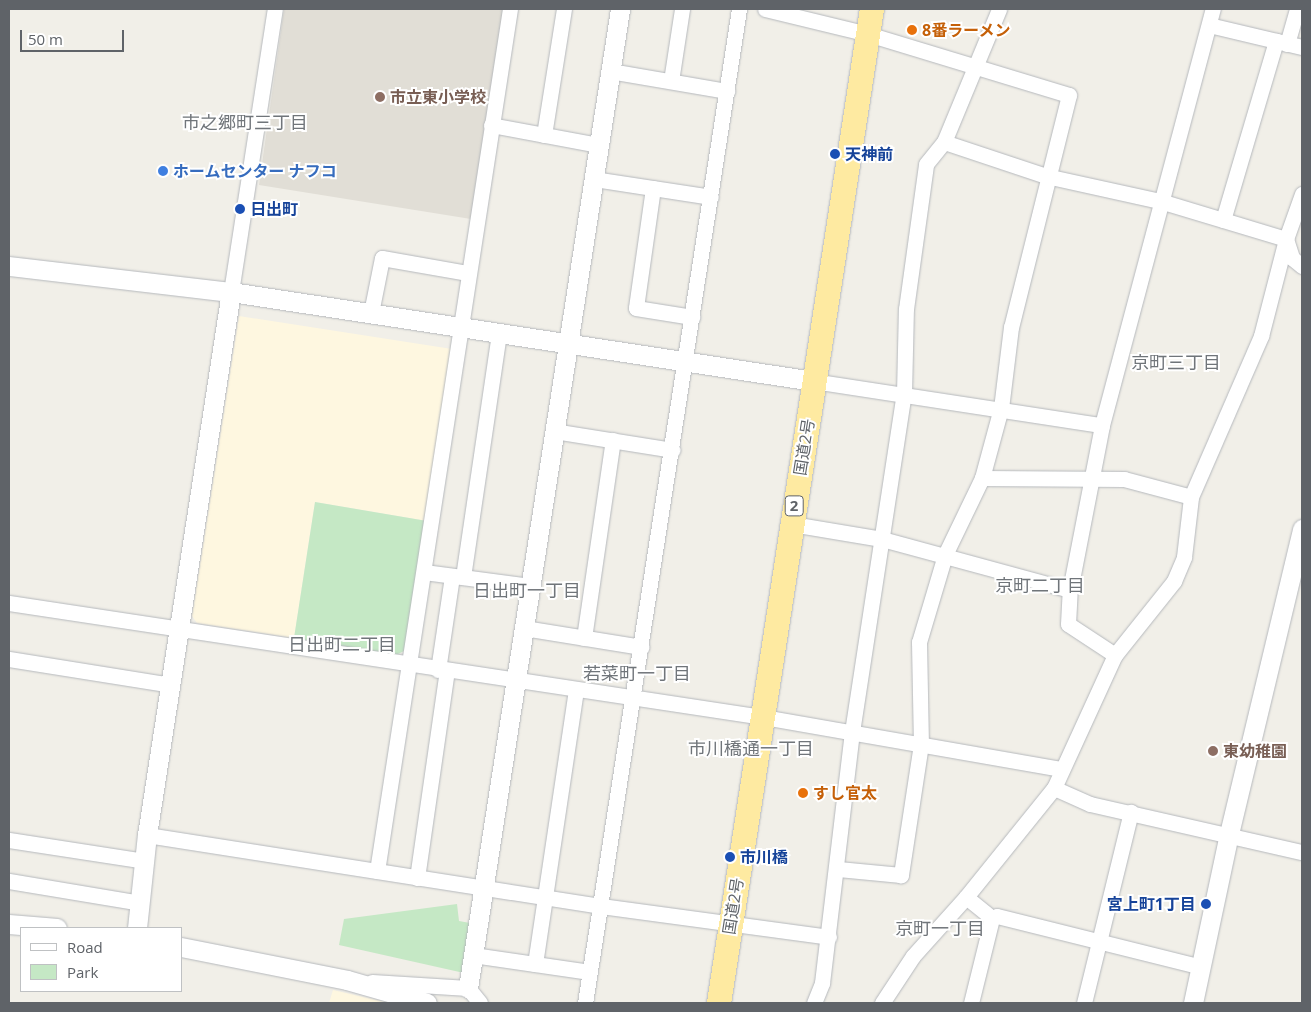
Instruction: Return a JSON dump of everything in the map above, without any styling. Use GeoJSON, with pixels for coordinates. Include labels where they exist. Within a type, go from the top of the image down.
{"type":"FeatureCollection","features":[{"type":"Feature","properties":{"kind":"highway","name":"国道2号"},"geometry":{"type":"LineString","coordinates":[[719,1003],[872,9]]}},
{"type":"Feature","properties":{"kind":"street"},"geometry":{"type":"LineString","coordinates":[[137,927],[147,835],[275,9]]}},
{"type":"Feature","properties":{"kind":"street"},"geometry":{"type":"LineString","coordinates":[[377,871],[406,665],[424,572],[467,273],[510,9]]}},
{"type":"Feature","properties":{"kind":"street"},"geometry":{"type":"LineString","coordinates":[[544,135],[564,9]]}},
{"type":"Feature","properties":{"kind":"street"},"geometry":{"type":"LineString","coordinates":[[480,1003],[468,988],[620,9]]}},
{"type":"Feature","properties":{"kind":"street"},"geometry":{"type":"LineString","coordinates":[[672,81],[682,9]]}},
{"type":"Feature","properties":{"kind":"street"},"geometry":{"type":"LineString","coordinates":[[585,1003],[740,9]]}},
{"type":"Feature","properties":{"kind":"street"},"geometry":{"type":"LineString","coordinates":[[766,9],[868,34],[1069,95],[1046,176],[1011,327],[1001,408],[982,478],[944,555],[918,642],[921,744],[901,875],[838,869]]}},
{"type":"Feature","properties":{"kind":"street"},"geometry":{"type":"LineString","coordinates":[[814,1003],[822,983],[829,937],[852,732],[882,539],[887,486],[904,394],[906,309],[913,245],[926,164],[944,142],[998,9]]}},
{"type":"Feature","properties":{"kind":"street"},"geometry":{"type":"LineString","coordinates":[[1116,655],[1068,624],[1070,590],[1102,425],[1160,201],[1213,9]]}},
{"type":"Feature","properties":{"kind":"street"},"geometry":{"type":"LineString","coordinates":[[1222,220],[1282,43],[1297,9]]}},
{"type":"Feature","properties":{"kind":"street"},"geometry":{"type":"LineString","coordinates":[[1208,25],[1302,47]]}},
{"type":"Feature","properties":{"kind":"street"},"geometry":{"type":"LineString","coordinates":[[610,71],[727,91]]}},
{"type":"Feature","properties":{"kind":"street"},"geometry":{"type":"LineString","coordinates":[[491,125],[599,145]]}},
{"type":"Feature","properties":{"kind":"street"},"geometry":{"type":"LineString","coordinates":[[944,142],[1046,176],[1160,201],[1286,239]]}},
{"type":"Feature","properties":{"kind":"street"},"geometry":{"type":"LineString","coordinates":[[594,179],[711,197]]}},
{"type":"Feature","properties":{"kind":"street"},"geometry":{"type":"LineString","coordinates":[[653,188],[636,308],[692,317]]}},
{"type":"Feature","properties":{"kind":"street"},"geometry":{"type":"LineString","coordinates":[[882,1003],[913,956],[966,897],[1054,788],[1116,655],[1174,581],[1184,557],[1191,496],[1262,336],[1286,239],[1302,194]]}},
{"type":"Feature","properties":{"kind":"street"},"geometry":{"type":"LineString","coordinates":[[1286,239],[1292,258],[1302,266]]}},
{"type":"Feature","properties":{"kind":"street"},"geometry":{"type":"LineString","coordinates":[[371,313],[382,258],[467,273]]}},
{"type":"Feature","properties":{"kind":"street"},"geometry":{"type":"LineString","coordinates":[[9,266],[231,292],[568,342],[814,382],[1001,408],[1102,425]]}},
{"type":"Feature","properties":{"kind":"street"},"geometry":{"type":"LineString","coordinates":[[417,878],[457,577],[499,333]]}},
{"type":"Feature","properties":{"kind":"street"},"geometry":{"type":"LineString","coordinates":[[554,431],[672,450]]}},
{"type":"Feature","properties":{"kind":"street"},"geometry":{"type":"LineString","coordinates":[[584,638],[613,440]]}},
{"type":"Feature","properties":{"kind":"street"},"geometry":{"type":"LineString","coordinates":[[982,478],[1124,479],[1191,496]]}},
{"type":"Feature","properties":{"kind":"street"},"geometry":{"type":"LineString","coordinates":[[792,524],[882,539],[1070,590]]}},
{"type":"Feature","properties":{"kind":"street"},"geometry":{"type":"LineString","coordinates":[[1193,1003],[1228,838],[1302,529]]}},
{"type":"Feature","properties":{"kind":"street"},"geometry":{"type":"LineString","coordinates":[[424,572],[530,586]]}},
{"type":"Feature","properties":{"kind":"street"},"geometry":{"type":"LineString","coordinates":[[9,603],[443,671],[763,717],[1062,769]]}},
{"type":"Feature","properties":{"kind":"street"},"geometry":{"type":"LineString","coordinates":[[524,628],[641,647]]}},
{"type":"Feature","properties":{"kind":"street"},"geometry":{"type":"LineString","coordinates":[[9,659],[170,685]]}},
{"type":"Feature","properties":{"kind":"street"},"geometry":{"type":"LineString","coordinates":[[535,964],[576,690]]}},
{"type":"Feature","properties":{"kind":"street"},"geometry":{"type":"LineString","coordinates":[[1054,788],[1090,804],[1131,812],[1228,838],[1302,852]]}},
{"type":"Feature","properties":{"kind":"street"},"geometry":{"type":"LineString","coordinates":[[1084,1003],[1131,812]]}},
{"type":"Feature","properties":{"kind":"street"},"geometry":{"type":"LineString","coordinates":[[147,835],[601,906],[829,937]]}},
{"type":"Feature","properties":{"kind":"street"},"geometry":{"type":"LineString","coordinates":[[9,840],[144,861]]}},
{"type":"Feature","properties":{"kind":"street"},"geometry":{"type":"LineString","coordinates":[[9,881],[140,903]]}},
{"type":"Feature","properties":{"kind":"street"},"geometry":{"type":"LineString","coordinates":[[966,897],[992,918]]}},
{"type":"Feature","properties":{"kind":"street"},"geometry":{"type":"LineString","coordinates":[[992,918],[997,916],[1202,967]]}},
{"type":"Feature","properties":{"kind":"street"},"geometry":{"type":"LineString","coordinates":[[970,1003],[992,918]]}},
{"type":"Feature","properties":{"kind":"street"},"geometry":{"type":"LineString","coordinates":[[9,924],[45,927]]}},
{"type":"Feature","properties":{"kind":"street"},"geometry":{"type":"LineString","coordinates":[[182,947],[347,980],[427,1003]]}},
{"type":"Feature","properties":{"kind":"street"},"geometry":{"type":"LineString","coordinates":[[473,955],[590,972]]}},
{"type":"Feature","properties":{"kind":"street"},"geometry":{"type":"LineString","coordinates":[[347,980],[468,988]]}},
{"type":"Feature","properties":{"kind":"shaded area","name":"市立東小学校"},"geometry":{"type":"Polygon","coordinates":[[[284,9],[503,9],[471,219],[259,185],[284,9]]]}},
{"type":"Feature","properties":{"kind":"shaded area"},"geometry":{"type":"Polygon","coordinates":[[[239,316],[452,349],[427,521],[315,502],[294,638],[197,623],[192,616],[239,316]]]}},
{"type":"Feature","properties":{"kind":"shaded area"},"geometry":{"type":"Polygon","coordinates":[[[333,990],[389,1003],[329,1003],[333,990]]]}},
{"type":"Feature","properties":{"kind":"green space"},"geometry":{"type":"Polygon","coordinates":[[[315,502],[427,521],[406,650],[396,655],[294,638],[315,502]]]}},
{"type":"Feature","properties":{"kind":"green space"},"geometry":{"type":"Polygon","coordinates":[[[457,904],[459,921],[470,923],[464,973],[339,945],[344,919],[457,904]]]}},
{"type":"Feature","properties":{"kind":"place","name":"8番ラーメン"},"geometry":{"type":"Point","coordinates":[912,30]}},
{"type":"Feature","properties":{"kind":"place","name":"市立東小学校"},"geometry":{"type":"Point","coordinates":[380,97]}},
{"type":"Feature","properties":{"kind":"place","name":"天神前"},"geometry":{"type":"Point","coordinates":[835,154]}},
{"type":"Feature","properties":{"kind":"place","name":"ホームセンター ナフコ"},"geometry":{"type":"Point","coordinates":[163,171]}},
{"type":"Feature","properties":{"kind":"place","name":"日出町"},"geometry":{"type":"Point","coordinates":[240,209]}},
{"type":"Feature","properties":{"kind":"place","name":"東幼稚園"},"geometry":{"type":"Point","coordinates":[1213,751]}},
{"type":"Feature","properties":{"kind":"place","name":"すし官太"},"geometry":{"type":"Point","coordinates":[803,793]}},
{"type":"Feature","properties":{"kind":"place","name":"市川橋"},"geometry":{"type":"Point","coordinates":[730,857]}},
{"type":"Feature","properties":{"kind":"place","name":"宮上町1丁目"},"geometry":{"type":"Point","coordinates":[1206,904]}},
{"type":"Feature","properties":{"kind":"district","name":"市之郷町三丁目"},"geometry":{"type":"Point","coordinates":[245,122]}},
{"type":"Feature","properties":{"kind":"district","name":"京町三丁目"},"geometry":{"type":"Point","coordinates":[1176,362]}},
{"type":"Feature","properties":{"kind":"district","name":"京町二丁目"},"geometry":{"type":"Point","coordinates":[1040,585]}},
{"type":"Feature","properties":{"kind":"district","name":"日出町一丁目"},"geometry":{"type":"Point","coordinates":[527,590]}},
{"type":"Feature","properties":{"kind":"district","name":"日出町二丁目"},"geometry":{"type":"Point","coordinates":[342,644]}},
{"type":"Feature","properties":{"kind":"district","name":"若菜町一丁目"},"geometry":{"type":"Point","coordinates":[637,673]}},
{"type":"Feature","properties":{"kind":"district","name":"市川橋通一丁目"},"geometry":{"type":"Point","coordinates":[751,748]}},
{"type":"Feature","properties":{"kind":"district","name":"京町一丁目"},"geometry":{"type":"Point","coordinates":[940,928]}}]}
